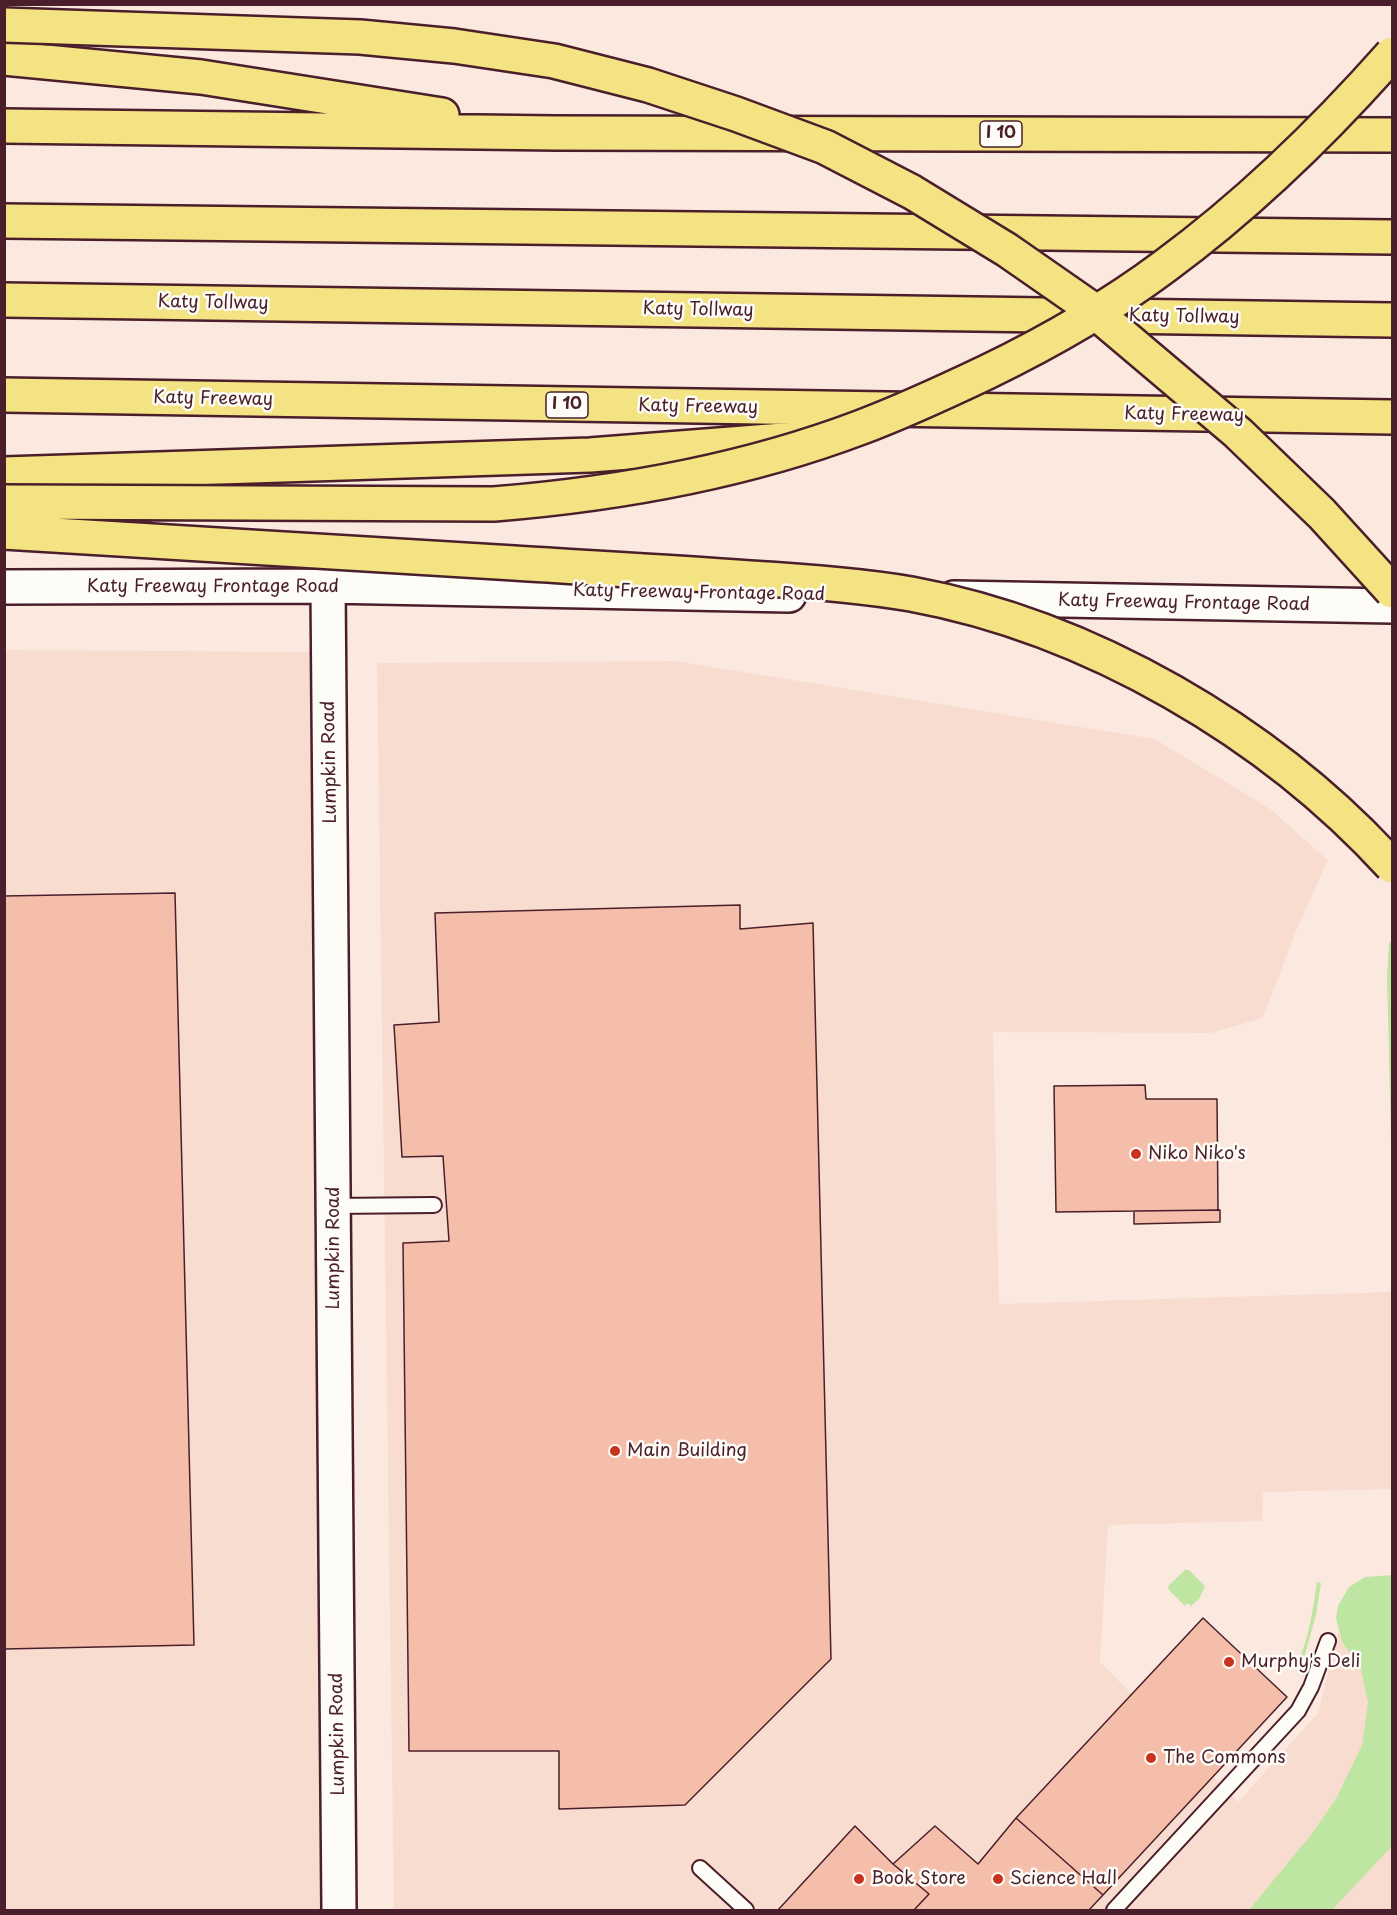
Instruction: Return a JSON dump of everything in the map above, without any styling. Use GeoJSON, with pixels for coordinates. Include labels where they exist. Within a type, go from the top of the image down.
{"type":"FeatureCollection","features":[{"type":"Feature","properties":{"kind":"highway"},"geometry":{"type":"LineString","coordinates":[[4,25],[360,37],[454,46],[554,61],[648,85],[825,147],[922,197],[1007,250],[1089,307],[1238,433],[1322,514],[1392,591]]}},
{"type":"Feature","properties":{"kind":"highway"},"geometry":{"type":"LineString","coordinates":[[4,502],[435,505],[535,501],[629,489],[701,474],[816,442],[859,428],[957,386],[1035,348],[1145,280],[1226,218],[1290,163],[1392,54]]}},
{"type":"Feature","properties":{"kind":"highway"},"geometry":{"type":"LineString","coordinates":[[4,58],[201,76],[556,133]]}},
{"type":"Feature","properties":{"kind":"highway","name":"I 10"},"geometry":{"type":"LineString","coordinates":[[4,126],[556,133],[1377,135]]}},
{"type":"Feature","properties":{"kind":"highway"},"geometry":{"type":"LineString","coordinates":[[4,221],[1377,237]]}},
{"type":"Feature","properties":{"kind":"highway","name":"Katy Tollway"},"geometry":{"type":"LineString","coordinates":[[4,300],[1379,320]]}},
{"type":"Feature","properties":{"kind":"highway","name":"Katy Freeway"},"geometry":{"type":"LineString","coordinates":[[4,395],[1379,417]]}},
{"type":"Feature","properties":{"kind":"highway"},"geometry":{"type":"LineString","coordinates":[[4,474],[590,455],[1130,414]]}},
{"type":"Feature","properties":{"kind":"highway"},"geometry":{"type":"LineString","coordinates":[[4,532],[692,574],[838,585],[912,594],[999,615],[1062,639],[1127,668],[1174,693],[1231,728],[1276,760],[1331,807],[1392,866]]}},
{"type":"Feature","properties":{"kind":"main road"},"geometry":{"type":"LineString","coordinates":[[1289,605],[1314,601],[1338,593],[1392,566]]}},
{"type":"Feature","properties":{"kind":"main road","name":"Katy Freeway Frontage Road"},"geometry":{"type":"LineString","coordinates":[[4,587],[328,586],[1392,606]]}},
{"type":"Feature","properties":{"kind":"main road","name":"Lumpkin Road"},"geometry":{"type":"LineString","coordinates":[[328,586],[339,1911]]}},
{"type":"Feature","properties":{"kind":"main road"},"geometry":{"type":"LineString","coordinates":[[1289,605],[1337,610],[1392,626]]}},
{"type":"Feature","properties":{"kind":"lane"},"geometry":{"type":"LineString","coordinates":[[333,1206],[434,1205]]}},
{"type":"Feature","properties":{"kind":"lane"},"geometry":{"type":"LineString","coordinates":[[1114,1911],[1298,1711],[1311,1687],[1328,1641]]}},
{"type":"Feature","properties":{"kind":"lane"},"geometry":{"type":"LineString","coordinates":[[700,1868],[746,1911]]}},
{"type":"Feature","properties":{"kind":"shaded area"},"geometry":{"type":"Polygon","coordinates":[[[5,650],[329,652],[339,1910],[5,1910],[5,650]]]}},
{"type":"Feature","properties":{"kind":"shaded area"},"geometry":{"type":"Polygon","coordinates":[[[676,661],[1155,739],[1270,809],[1328,860],[1296,931],[1263,1018],[1211,1033],[993,1032],[999,1304],[1392,1292],[1392,1489],[1263,1492],[1262,1521],[1108,1525],[1100,1662],[1238,1802],[1318,1713],[1340,1626],[1357,1585],[1392,1840],[1327,1910],[394,1910],[377,663],[676,661]]]}},
{"type":"Feature","properties":{"kind":"shaded area"},"geometry":{"type":"Polygon","coordinates":[[[1392,1842],[1392,1910],[1330,1910],[1392,1842]]]}},
{"type":"Feature","properties":{"kind":"green space"},"geometry":{"type":"Polygon","coordinates":[[[1392,940],[1392,1182],[1387,976],[1389,943],[1392,940]]]}},
{"type":"Feature","properties":{"kind":"green space"},"geometry":{"type":"Polygon","coordinates":[[[1185,1570],[1189,1570],[1205,1586],[1199,1599],[1191,1606],[1187,1603],[1185,1606],[1168,1589],[1169,1585],[1185,1570]]]}},
{"type":"Feature","properties":{"kind":"green space"},"geometry":{"type":"Polygon","coordinates":[[[1392,1575],[1392,1846],[1332,1910],[1249,1910],[1310,1836],[1336,1799],[1362,1745],[1368,1703],[1361,1669],[1342,1642],[1336,1618],[1338,1606],[1349,1587],[1365,1577],[1392,1575]]]}},
{"type":"Feature","properties":{"kind":"green space"},"geometry":{"type":"Polygon","coordinates":[[[1317,1582],[1321,1583],[1316,1615],[1302,1665],[1296,1662],[1307,1636],[1317,1582]]]}},
{"type":"Feature","properties":{"kind":"building"},"geometry":{"type":"Polygon","coordinates":[[[175,893],[194,1645],[4,1649],[4,896],[175,893]]]}},
{"type":"Feature","properties":{"kind":"building","name":"Main Building"},"geometry":{"type":"Polygon","coordinates":[[[740,905],[740,929],[813,923],[831,1659],[685,1805],[559,1809],[559,1751],[409,1751],[403,1243],[449,1241],[443,1156],[402,1157],[394,1025],[439,1022],[435,913],[740,905]]]}},
{"type":"Feature","properties":{"kind":"building","name":"Niko Niko's"},"geometry":{"type":"Polygon","coordinates":[[[1145,1085],[1146,1099],[1217,1099],[1218,1210],[1056,1212],[1054,1086],[1145,1085]]]}},
{"type":"Feature","properties":{"kind":"building"},"geometry":{"type":"Polygon","coordinates":[[[1220,1210],[1220,1222],[1134,1224],[1134,1211],[1220,1210]]]}},
{"type":"Feature","properties":{"kind":"building","name":"The Commons"},"geometry":{"type":"Polygon","coordinates":[[[1203,1618],[1287,1697],[1103,1895],[1016,1818],[1203,1618]]]}},
{"type":"Feature","properties":{"kind":"building","name":"Science Hall"},"geometry":{"type":"Polygon","coordinates":[[[1016,1818],[1103,1895],[1089,1910],[914,1910],[929,1894],[893,1864],[935,1826],[978,1864],[1016,1818]]]}},
{"type":"Feature","properties":{"kind":"building","name":"Book Store"},"geometry":{"type":"Polygon","coordinates":[[[855,1826],[893,1864],[929,1894],[914,1910],[778,1910],[855,1826]]]}},
{"type":"Feature","properties":{"kind":"place","name":"Niko Niko's"},"geometry":{"type":"Point","coordinates":[1136,1154]}},
{"type":"Feature","properties":{"kind":"place","name":"Main Building"},"geometry":{"type":"Point","coordinates":[615,1451]}},
{"type":"Feature","properties":{"kind":"place","name":"Murphy's Deli"},"geometry":{"type":"Point","coordinates":[1229,1662]}},
{"type":"Feature","properties":{"kind":"place","name":"The Commons"},"geometry":{"type":"Point","coordinates":[1151,1758]}},
{"type":"Feature","properties":{"kind":"place","name":"Book Store"},"geometry":{"type":"Point","coordinates":[859,1879]}},
{"type":"Feature","properties":{"kind":"place","name":"Science Hall"},"geometry":{"type":"Point","coordinates":[998,1879]}}]}
